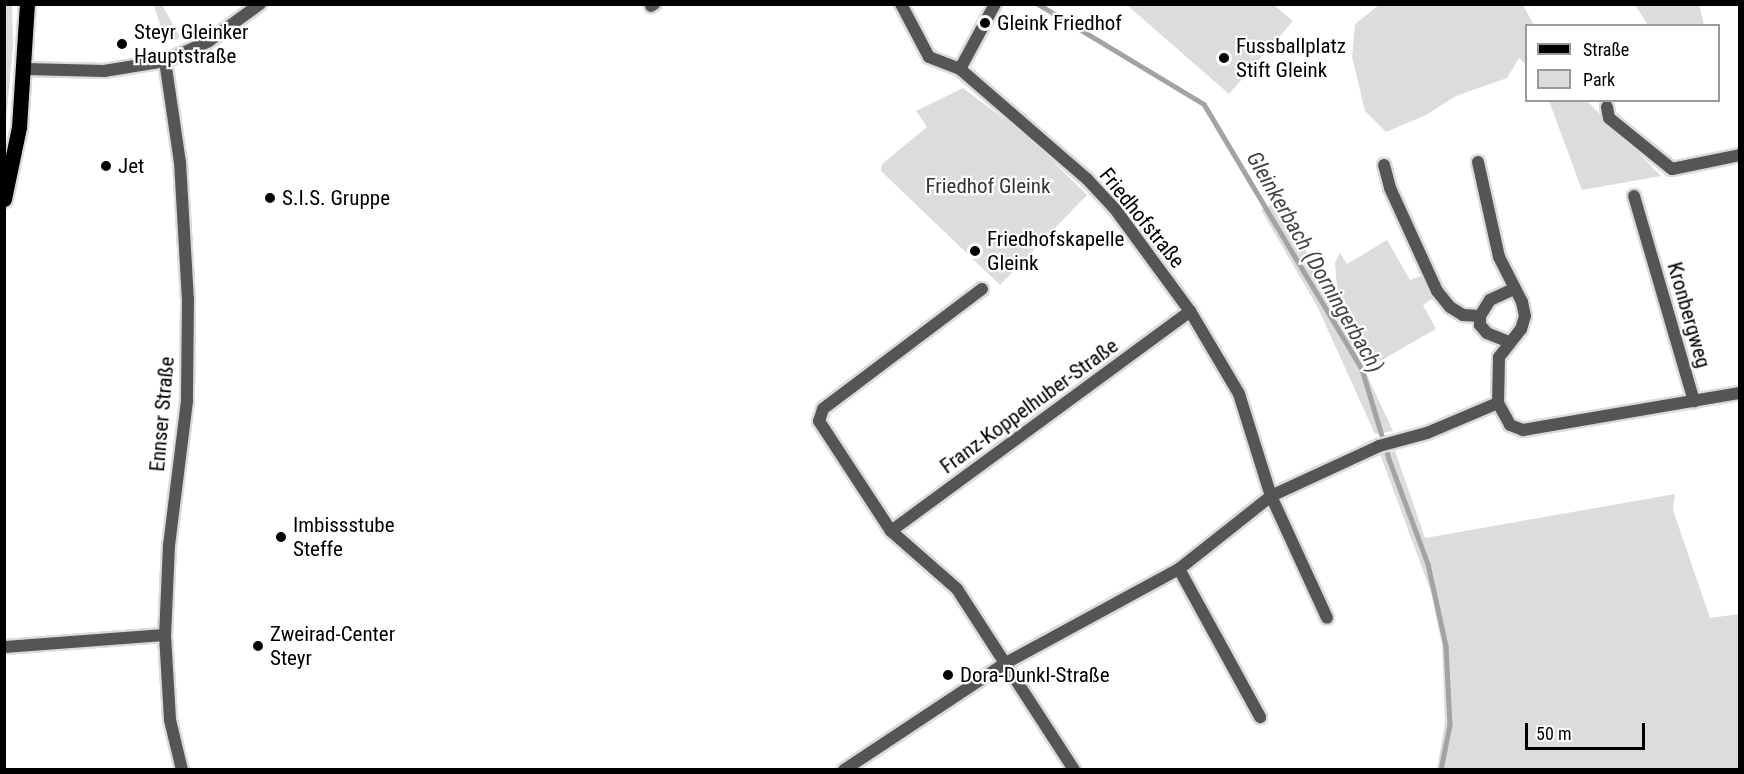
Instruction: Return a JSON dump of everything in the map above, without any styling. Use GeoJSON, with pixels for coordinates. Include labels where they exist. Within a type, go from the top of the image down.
{"type":"FeatureCollection","features":[{"type":"Feature","properties":{"kind":"main road"},"geometry":{"type":"LineString","coordinates":[[4,199],[19,127],[26,69],[27,4]]}},
{"type":"Feature","properties":{"kind":"street"},"geometry":{"type":"LineString","coordinates":[[26,69],[104,71],[165,61],[209,41],[260,4]]}},
{"type":"Feature","properties":{"kind":"street","name":"Friedhofstraße"},"geometry":{"type":"LineString","coordinates":[[901,4],[929,57],[960,69],[1087,179],[1115,209],[1190,311],[1239,394],[1271,496],[1327,618]]}},
{"type":"Feature","properties":{"kind":"street"},"geometry":{"type":"LineString","coordinates":[[960,69],[995,4]]}},
{"type":"Feature","properties":{"kind":"street","name":"Ennser Straße"},"geometry":{"type":"LineString","coordinates":[[165,61],[182,194],[189,346],[183,438],[169,545],[165,635],[169,709],[182,770]]}},
{"type":"Feature","properties":{"kind":"street"},"geometry":{"type":"LineString","coordinates":[[1607,107],[1609,118],[1672,169],[1740,155]]}},
{"type":"Feature","properties":{"kind":"street"},"geometry":{"type":"LineString","coordinates":[[1479,162],[1499,257],[1525,316],[1499,357],[1498,403],[1510,424],[1523,430],[1694,401]]}},
{"type":"Feature","properties":{"kind":"street"},"geometry":{"type":"LineString","coordinates":[[1384,165],[1390,188],[1437,291],[1450,307],[1463,315],[1480,316]]}},
{"type":"Feature","properties":{"kind":"street","name":"Kronbergweg"},"geometry":{"type":"LineString","coordinates":[[1634,196],[1694,401],[1740,393]]}},
{"type":"Feature","properties":{"kind":"street"},"geometry":{"type":"LineString","coordinates":[[982,289],[823,409],[819,416],[820,425],[891,531],[957,589],[1074,770]]}},
{"type":"Feature","properties":{"kind":"street"},"geometry":{"type":"LineString","coordinates":[[1509,342],[1487,333],[1480,325],[1480,316],[1490,300],[1514,289]]}},
{"type":"Feature","properties":{"kind":"street","name":"Franz-Koppelhuber-Straße"},"geometry":{"type":"LineString","coordinates":[[891,531],[1190,311]]}},
{"type":"Feature","properties":{"kind":"street"},"geometry":{"type":"LineString","coordinates":[[844,770],[1004,664],[1179,569],[1271,496],[1379,446],[1498,403]]}},
{"type":"Feature","properties":{"kind":"street"},"geometry":{"type":"LineString","coordinates":[[1179,569],[1260,717]]}},
{"type":"Feature","properties":{"kind":"street"},"geometry":{"type":"LineString","coordinates":[[4,646],[165,635]]}},
{"type":"Feature","properties":{"kind":"green space"},"geometry":{"type":"Polygon","coordinates":[[[5,4],[12,5],[13,46],[5,133],[5,4]]]}},
{"type":"Feature","properties":{"kind":"green space"},"geometry":{"type":"Polygon","coordinates":[[[154,5],[162,5],[180,37],[176,40],[163,39],[157,29],[160,25],[154,5]]]}},
{"type":"Feature","properties":{"kind":"green space","name":"Fussballplatz Stift Gleink"},"geometry":{"type":"Polygon","coordinates":[[[1127,5],[1274,5],[1293,21],[1229,94],[1127,5]]]}},
{"type":"Feature","properties":{"kind":"green space"},"geometry":{"type":"Polygon","coordinates":[[[1379,5],[1523,5],[1533,24],[1525,24],[1525,64],[1519,58],[1507,78],[1456,96],[1426,115],[1386,132],[1365,111],[1352,57],[1355,24],[1379,5]]]}},
{"type":"Feature","properties":{"kind":"green space"},"geometry":{"type":"Polygon","coordinates":[[[1635,5],[1699,5],[1704,24],[1647,24],[1635,5]]]}},
{"type":"Feature","properties":{"kind":"green space","name":"Friedhof Gleink"},"geometry":{"type":"Polygon","coordinates":[[[963,88],[1028,137],[1087,195],[1000,285],[881,171],[882,164],[927,127],[916,111],[963,88]]]}},
{"type":"Feature","properties":{"kind":"green space"},"geometry":{"type":"Polygon","coordinates":[[[1549,102],[1588,102],[1661,176],[1582,190],[1549,102]]]}},
{"type":"Feature","properties":{"kind":"green space"},"geometry":{"type":"Polygon","coordinates":[[[1275,202],[1318,270],[1393,431],[1375,434],[1317,306],[1261,210],[1275,202]]]}},
{"type":"Feature","properties":{"kind":"green space"},"geometry":{"type":"Polygon","coordinates":[[[1387,240],[1410,280],[1421,276],[1433,298],[1423,305],[1436,329],[1380,361],[1374,360],[1337,287],[1335,263],[1340,253],[1347,264],[1387,240]]]}},
{"type":"Feature","properties":{"kind":"green space"},"geometry":{"type":"Polygon","coordinates":[[[1395,451],[1425,538],[1675,494],[1673,510],[1710,618],[1739,614],[1739,769],[1437,769],[1445,723],[1442,645],[1431,592],[1380,454],[1395,451]]]}},
{"type":"Feature","properties":{"kind":"waterway","name":"Gleinkerbach (Dorningerbach)"},"geometry":{"type":"LineString","coordinates":[[1038,4],[1204,104],[1362,369],[1389,459],[1428,564],[1446,646],[1450,725],[1441,770]]}},
{"type":"Feature","properties":{"kind":"place","name":"Gleink Friedhof"},"geometry":{"type":"Point","coordinates":[985,23]}},
{"type":"Feature","properties":{"kind":"place","name":"Steyr Gleinker Hauptstraße"},"geometry":{"type":"Point","coordinates":[122,44]}},
{"type":"Feature","properties":{"kind":"place","name":"Fussballplatz Stift Gleink"},"geometry":{"type":"Point","coordinates":[1224,58]}},
{"type":"Feature","properties":{"kind":"place","name":"Jet"},"geometry":{"type":"Point","coordinates":[106,166]}},
{"type":"Feature","properties":{"kind":"place","name":"S.I.S. Gruppe"},"geometry":{"type":"Point","coordinates":[270,198]}},
{"type":"Feature","properties":{"kind":"place","name":"Friedhofskapelle Gleink"},"geometry":{"type":"Point","coordinates":[975,251]}},
{"type":"Feature","properties":{"kind":"place","name":"Imbissstube Steffe"},"geometry":{"type":"Point","coordinates":[281,537]}},
{"type":"Feature","properties":{"kind":"place","name":"Zweirad-Center Steyr"},"geometry":{"type":"Point","coordinates":[258,646]}},
{"type":"Feature","properties":{"kind":"place","name":"Dora-Dunkl-Straße"},"geometry":{"type":"Point","coordinates":[948,675]}}]}
